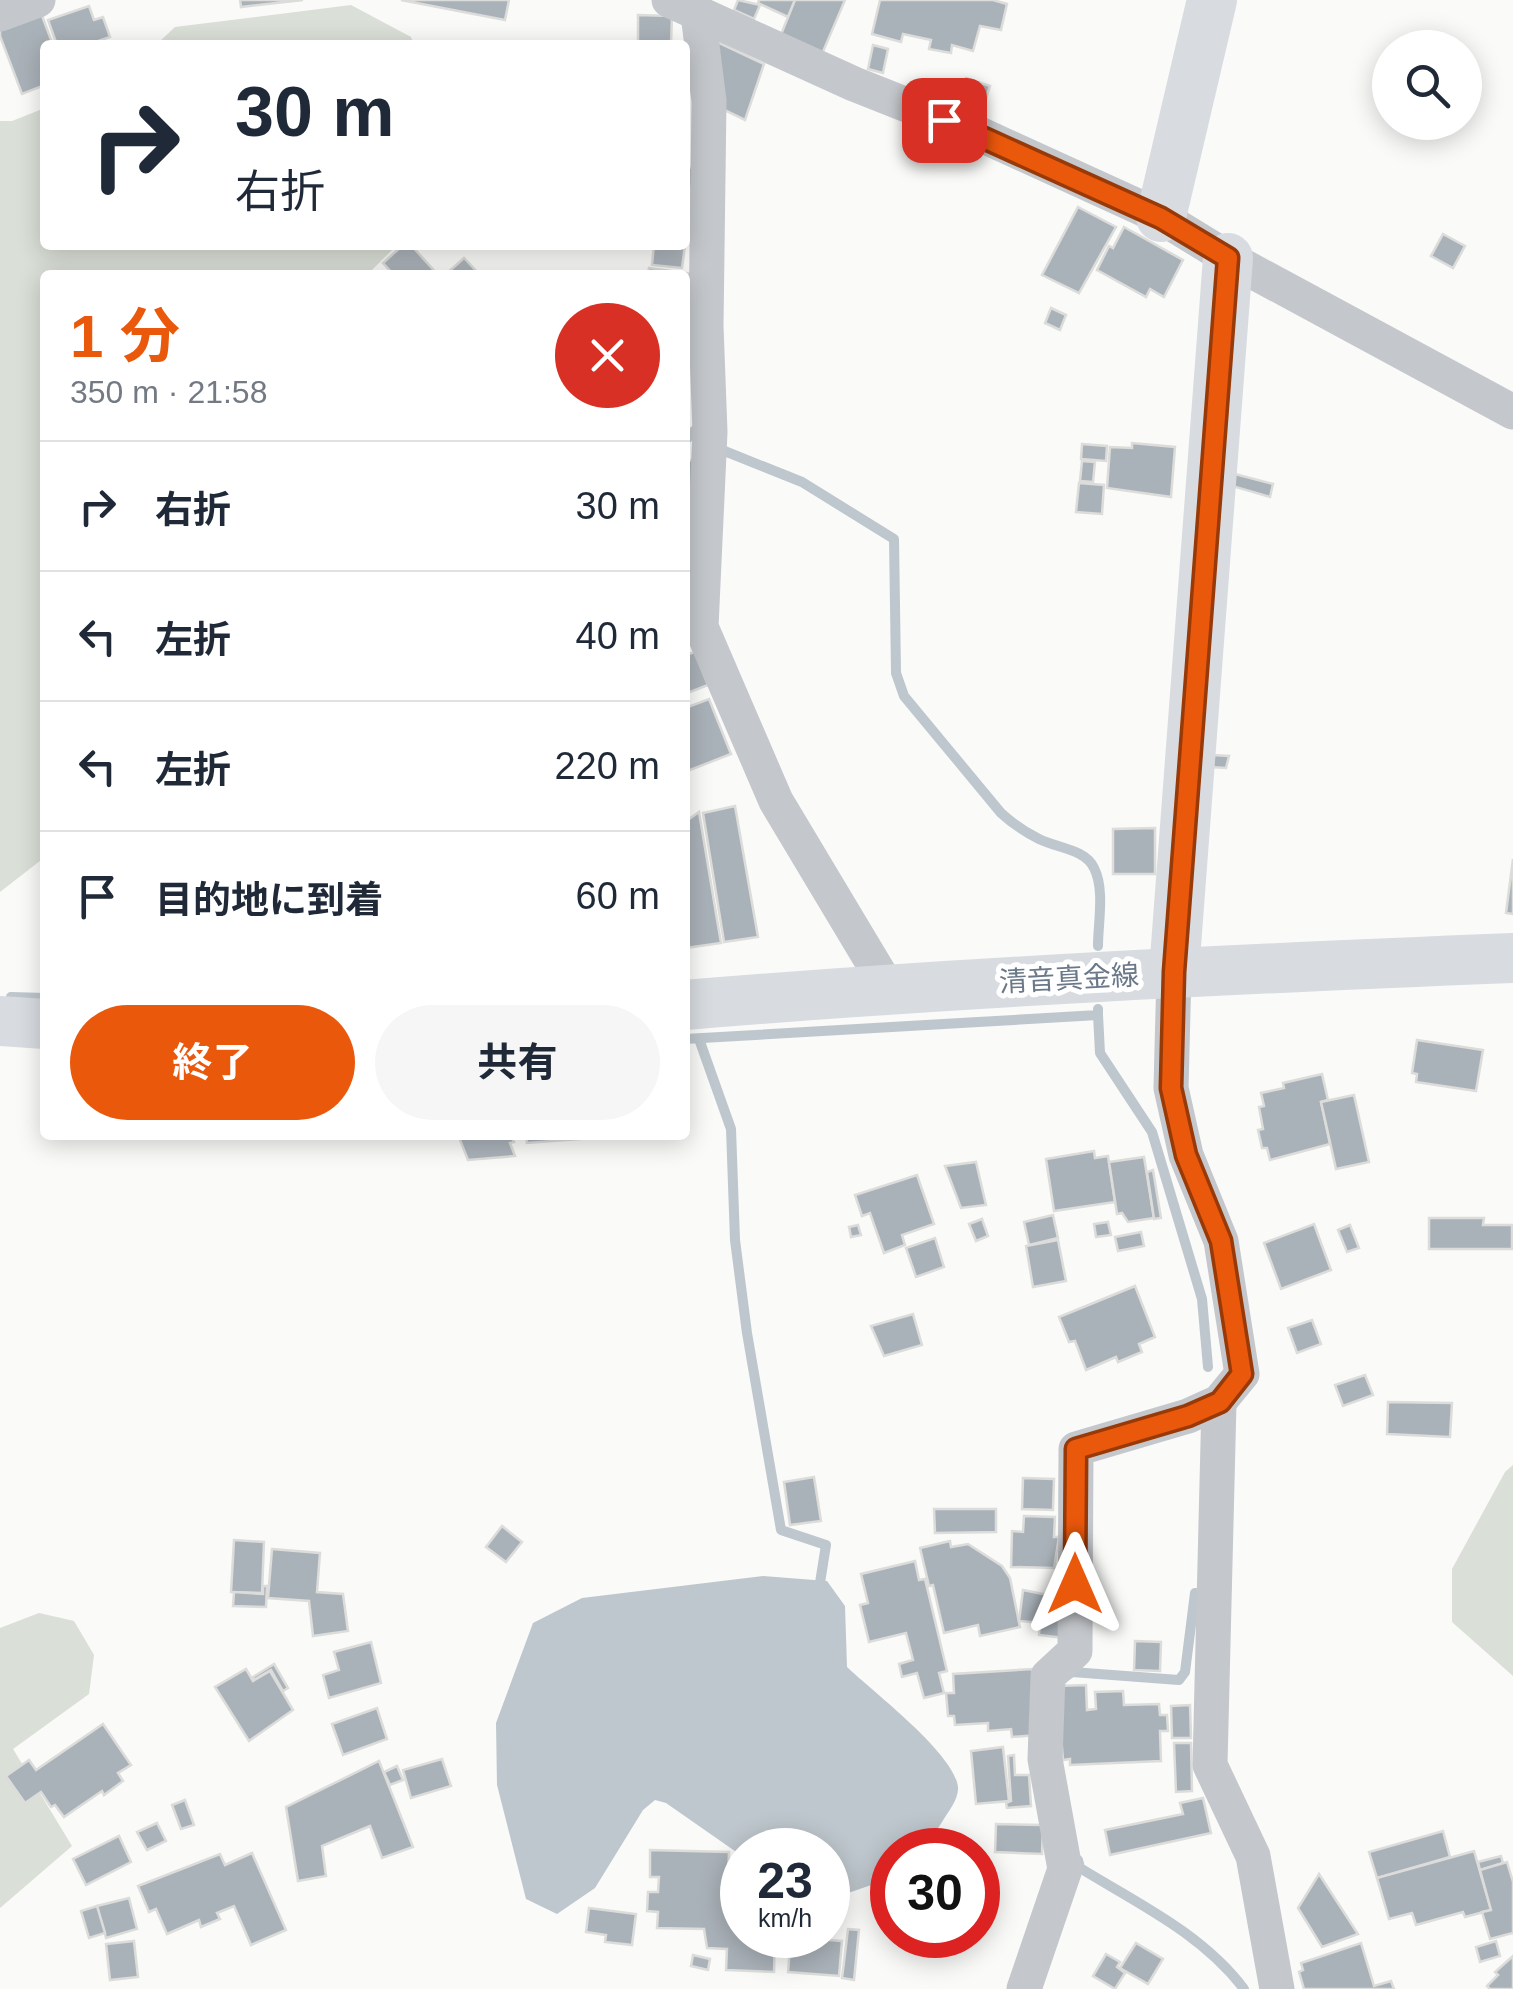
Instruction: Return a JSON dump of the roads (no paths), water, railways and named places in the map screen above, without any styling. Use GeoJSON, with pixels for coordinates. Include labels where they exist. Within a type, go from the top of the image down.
{"type":"FeatureCollection","features":[{"type":"Feature","properties":{"kind":"street"},"geometry":{"type":"LineString","coordinates":[[0,14],[38,0]]}},
{"type":"Feature","properties":{"kind":"street"},"geometry":{"type":"LineString","coordinates":[[1161,218],[1212,0]]}},
{"type":"Feature","properties":{"kind":"street"},"geometry":{"type":"LineString","coordinates":[[681,4],[1161,218],[1513,412]]}},
{"type":"Feature","properties":{"kind":"street"},"geometry":{"type":"LineString","coordinates":[[681,4],[709,101],[706,326],[710,432],[700,627],[776,801],[888,988]]}},
{"type":"Feature","properties":{"kind":"street"},"geometry":{"type":"LineString","coordinates":[[1024,1989],[1066,1869],[1045,1759],[1045,1709],[1048,1676],[1074,1651],[1076,1449],[1188,1416],[1220,1402],[1242,1374],[1221,1241],[1186,1155],[1171,1088],[1174,972],[1228,258]]}},
{"type":"Feature","properties":{"kind":"street","name":"清音真金線"},"geometry":{"type":"LineString","coordinates":[[690,1005],[888,988],[1513,958]]}},
{"type":"Feature","properties":{"kind":"street"},"geometry":{"type":"LineString","coordinates":[[0,1021],[40,1024]]}},
{"type":"Feature","properties":{"kind":"street"},"geometry":{"type":"LineString","coordinates":[[1220,1402],[1210,1765],[1253,1856],[1277,1989]]}},
{"type":"Feature","properties":{"kind":"waterway"},"geometry":{"type":"LineString","coordinates":[[690,436],[695,430]]}},
{"type":"Feature","properties":{"kind":"waterway"},"geometry":{"type":"LineString","coordinates":[[722,450],[802,482],[894,539],[896,673],[904,696],[1001,813],[1034,836],[1090,862],[1099,886],[1098,946]]}},
{"type":"Feature","properties":{"kind":"waterway"},"geometry":{"type":"LineString","coordinates":[[11,997],[40,998]]}},
{"type":"Feature","properties":{"kind":"waterway"},"geometry":{"type":"LineString","coordinates":[[690,1039],[1098,1015],[1098,1009]]}},
{"type":"Feature","properties":{"kind":"waterway"},"geometry":{"type":"LineString","coordinates":[[1098,1015],[1100,1053],[1152,1132],[1202,1299],[1208,1367]]}},
{"type":"Feature","properties":{"kind":"waterway"},"geometry":{"type":"LineString","coordinates":[[699,1039],[731,1129],[735,1240],[781,1530],[826,1545],[819,1589]]}},
{"type":"Feature","properties":{"kind":"waterway"},"geometry":{"type":"LineString","coordinates":[[1066,1676],[1072,1672],[1179,1680],[1185,1672],[1195,1593]]}},
{"type":"Feature","properties":{"kind":"waterway"},"geometry":{"type":"LineString","coordinates":[[1078,1860],[1080,1868],[1189,1936],[1228,1969],[1244,1989]]}}]}
